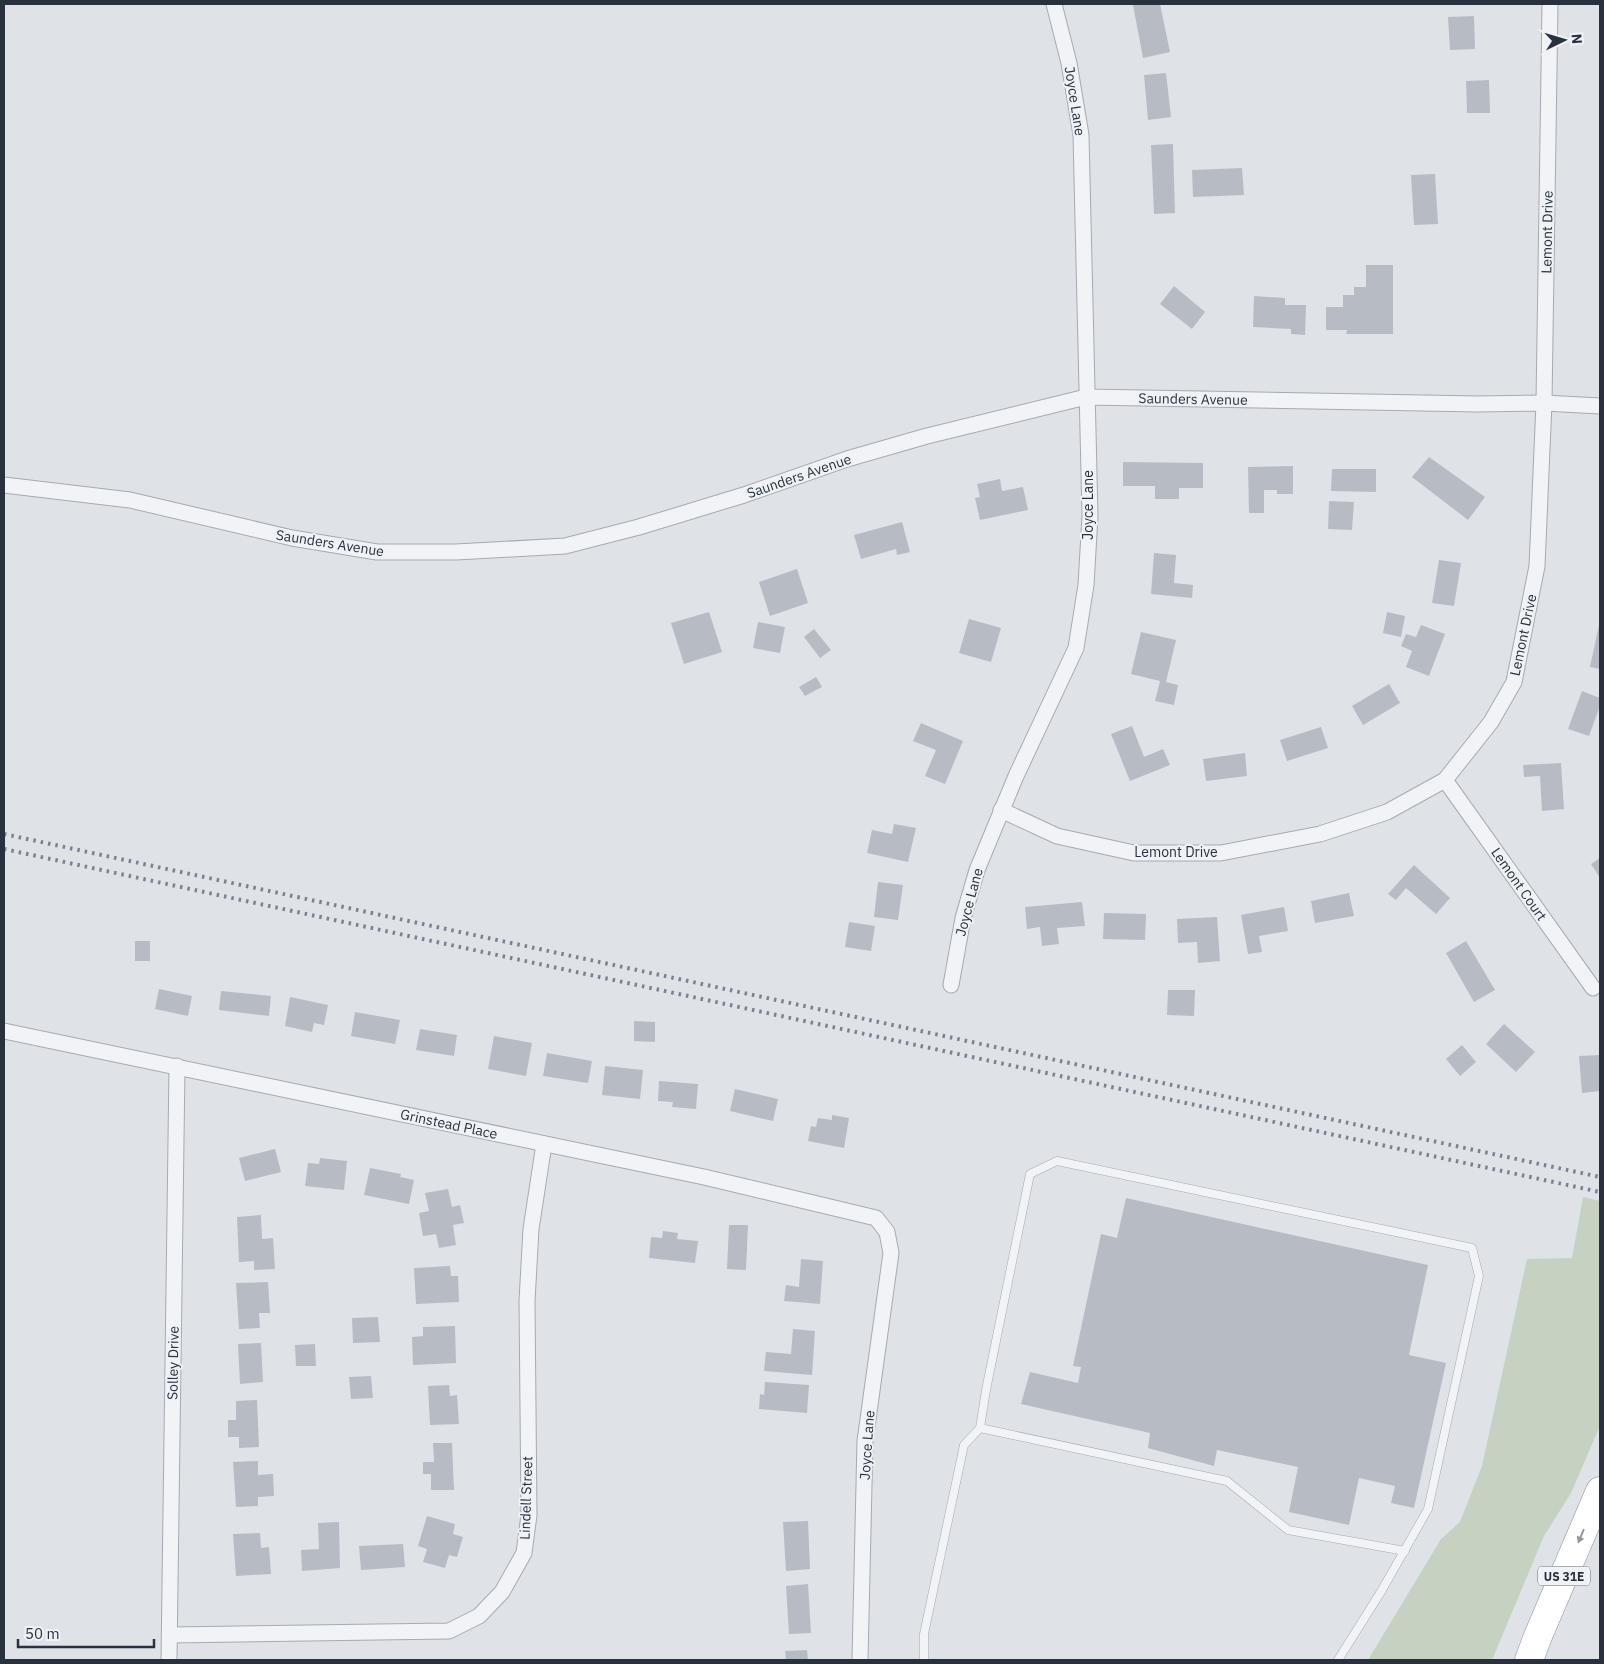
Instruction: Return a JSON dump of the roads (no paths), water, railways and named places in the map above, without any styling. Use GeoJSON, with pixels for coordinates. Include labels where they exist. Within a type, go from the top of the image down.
{"type":"FeatureCollection","features":[{"type":"Feature","properties":{"kind":"highway","name":"US 31E"},"geometry":{"type":"LineString","coordinates":[[1529,1660],[1600,1492]]}},
{"type":"Feature","properties":{"kind":"street","name":"Joyce Lane"},"geometry":{"type":"LineString","coordinates":[[950,985],[962,918],[977,870],[1001,810],[1076,648],[1086,585],[1090,516],[1081,135],[1069,63],[1054,4]]}},
{"type":"Feature","properties":{"kind":"street","name":"Lemont Drive"},"geometry":{"type":"LineString","coordinates":[[1001,810],[1057,836],[1134,854],[1221,853],[1320,834],[1387,812],[1446,780],[1491,722],[1514,682],[1537,566],[1544,403],[1550,4]]}},
{"type":"Feature","properties":{"kind":"street","name":"Saunders Avenue"},"geometry":{"type":"LineString","coordinates":[[4,486],[130,500],[292,538],[377,552],[456,552],[565,546],[639,527],[744,495],[856,456],[927,436],[1086,397],[1478,404],[1544,403],[1600,406]]}},
{"type":"Feature","properties":{"kind":"street","name":"Lemont Court"},"geometry":{"type":"LineString","coordinates":[[1446,780],[1593,988]]}},
{"type":"Feature","properties":{"kind":"street","name":"Grinstead Place"},"geometry":{"type":"LineString","coordinates":[[4,1031],[704,1177],[876,1218],[887,1232]]}},
{"type":"Feature","properties":{"kind":"street","name":"Solley Drive"},"geometry":{"type":"LineString","coordinates":[[169,1660],[176,1066]]}},
{"type":"Feature","properties":{"kind":"street","name":"Lindell Street"},"geometry":{"type":"LineString","coordinates":[[170,1634],[449,1631],[479,1616],[502,1592],[524,1553],[529,1515],[527,1301],[531,1229],[544,1144]]}},
{"type":"Feature","properties":{"kind":"street","name":"Joyce Lane"},"geometry":{"type":"LineString","coordinates":[[860,1660],[866,1441],[891,1253],[887,1232]]}},
{"type":"Feature","properties":{"kind":"lane"},"geometry":{"type":"LineString","coordinates":[[924,1660],[924,1634],[964,1445],[980,1428],[1030,1174],[1057,1161],[1472,1248],[1479,1276],[1428,1509],[1405,1551],[1338,1660]]}},
{"type":"Feature","properties":{"kind":"lane"},"geometry":{"type":"LineString","coordinates":[[980,1428],[1227,1481],[1288,1530],[1405,1551]]}},
{"type":"Feature","properties":{"kind":"railway"},"geometry":{"type":"LineString","coordinates":[[4,834],[1600,1177]]}},
{"type":"Feature","properties":{"kind":"railway"},"geometry":{"type":"LineString","coordinates":[[4,849],[1600,1192]]}}]}
